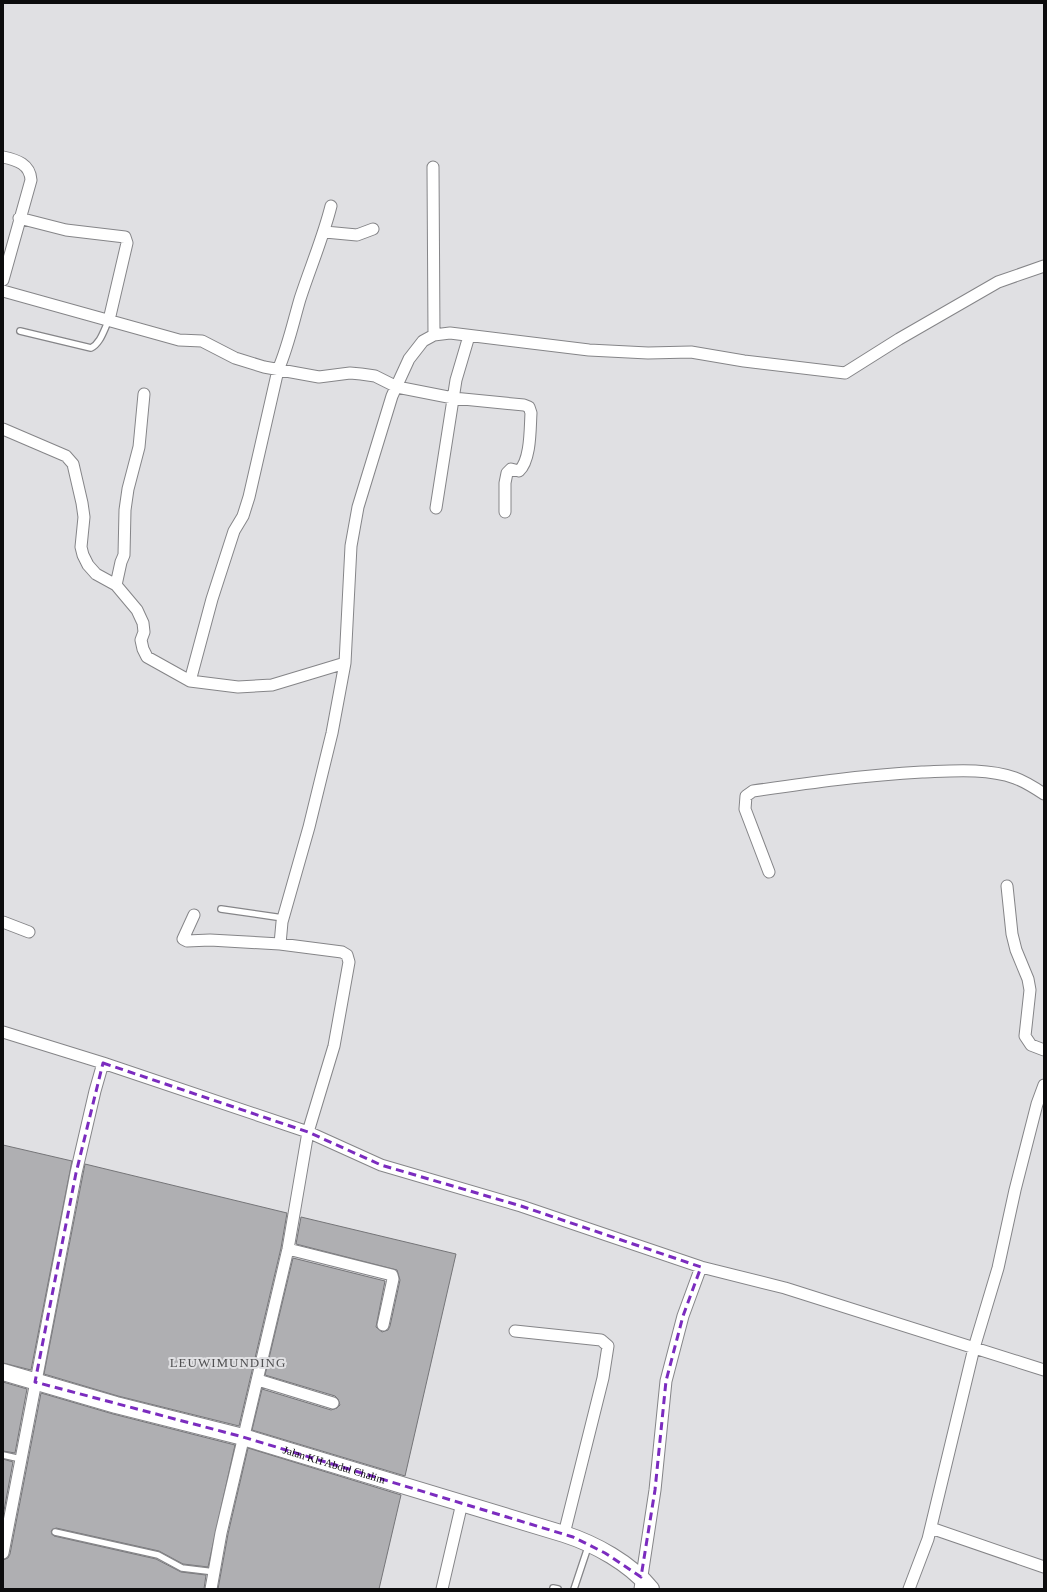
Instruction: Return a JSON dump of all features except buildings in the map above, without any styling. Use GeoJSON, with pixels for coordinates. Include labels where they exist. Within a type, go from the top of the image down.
{"type":"FeatureCollection","features":[{"type":"Feature","properties":{"kind":"street"},"geometry":{"type":"LineString","coordinates":[[3,157],[25,164],[30,172],[30,180],[4,275]]}},
{"type":"Feature","properties":{"kind":"street"},"geometry":{"type":"LineString","coordinates":[[432,167],[434,335]]}},
{"type":"Feature","properties":{"kind":"street"},"geometry":{"type":"LineString","coordinates":[[190,681],[232,538],[249,498],[278,370],[286,351],[300,300],[325,232],[331,206]]}},
{"type":"Feature","properties":{"kind":"street"},"geometry":{"type":"LineString","coordinates":[[19,218],[66,230],[125,237],[128,244],[109,320]]}},
{"type":"Feature","properties":{"kind":"street"},"geometry":{"type":"LineString","coordinates":[[325,232],[357,234],[373,229]]}},
{"type":"Feature","properties":{"kind":"street"},"geometry":{"type":"LineString","coordinates":[[280,944],[283,918],[309,827],[332,733],[345,664],[351,546],[358,507],[392,396],[409,359],[423,341],[434,335],[450,333],[589,350],[648,353],[691,352],[760,363],[845,373],[899,339],[998,282],[1044,266]]}},
{"type":"Feature","properties":{"kind":"street"},"geometry":{"type":"LineString","coordinates":[[3,292],[179,340],[202,341],[235,358],[278,370],[319,377],[350,373],[361,374],[375,376],[397,387],[453,398],[524,405],[529,408],[531,413],[528,455],[525,466],[519,470],[511,469],[507,473],[505,483],[506,512]]}},
{"type":"Feature","properties":{"kind":"street"},"geometry":{"type":"LineString","coordinates":[[436,508],[456,380],[469,336]]}},
{"type":"Feature","properties":{"kind":"street"},"geometry":{"type":"LineString","coordinates":[[116,585],[120,562],[124,555],[125,510],[128,489],[139,447],[144,394]]}},
{"type":"Feature","properties":{"kind":"street"},"geometry":{"type":"LineString","coordinates":[[3,429],[66,456],[73,464],[84,517],[81,547],[83,554],[88,565],[96,574],[116,585],[137,610],[143,623],[144,632],[141,640],[147,657],[190,681],[238,687],[272,685],[345,664]]}},
{"type":"Feature","properties":{"kind":"street"},"geometry":{"type":"LineString","coordinates":[[769,872],[745,809],[746,796],[753,791],[878,774],[960,770],[996,773],[1014,778],[1027,782],[1044,794]]}},
{"type":"Feature","properties":{"kind":"street"},"geometry":{"type":"LineString","coordinates":[[1007,886],[1012,934],[1016,950],[1028,979],[1030,990],[1024,1036],[1031,1046],[1044,1050]]}},
{"type":"Feature","properties":{"kind":"street"},"geometry":{"type":"LineString","coordinates":[[194,916],[183,940],[280,944],[342,952],[348,955],[349,962],[334,1046],[308,1132],[288,1249],[221,1533],[211,1589]]}},
{"type":"Feature","properties":{"kind":"street"},"geometry":{"type":"LineString","coordinates":[[3,922],[29,932]]}},
{"type":"Feature","properties":{"kind":"street"},"geometry":{"type":"LineString","coordinates":[[3,1032],[103,1063],[308,1132],[381,1165],[521,1206],[701,1267],[785,1288],[1044,1370]]}},
{"type":"Feature","properties":{"kind":"street"},"geometry":{"type":"LineString","coordinates":[[3,1553],[7,1511],[21,1459],[76,1174],[94,1091],[103,1063]]}},
{"type":"Feature","properties":{"kind":"street"},"geometry":{"type":"LineString","coordinates":[[909,1589],[931,1528],[974,1348],[998,1268],[1014,1190],[1037,1104],[1044,1085]]}},
{"type":"Feature","properties":{"kind":"street"},"geometry":{"type":"LineString","coordinates":[[288,1249],[392,1275],[393,1279],[383,1325]]}},
{"type":"Feature","properties":{"kind":"street"},"geometry":{"type":"LineString","coordinates":[[644,1585],[666,1381],[683,1316],[701,1267]]}},
{"type":"Feature","properties":{"kind":"street"},"geometry":{"type":"LineString","coordinates":[[515,1331],[601,1340],[608,1346],[603,1378],[564,1534]]}},
{"type":"Feature","properties":{"kind":"street","name":"Jalan KH Abdul Chalim"},"geometry":{"type":"LineString","coordinates":[[3,1372],[35,1382],[243,1437],[564,1534],[605,1552],[644,1585]]}},
{"type":"Feature","properties":{"kind":"street"},"geometry":{"type":"LineString","coordinates":[[258,1380],[333,1403]]}},
{"type":"Feature","properties":{"kind":"street"},"geometry":{"type":"LineString","coordinates":[[442,1589],[462,1504]]}},
{"type":"Feature","properties":{"kind":"street"},"geometry":{"type":"LineString","coordinates":[[931,1528],[1044,1567]]}},
{"type":"Feature","properties":{"kind":"lane"},"geometry":{"type":"LineString","coordinates":[[20,331],[91,348],[95,346],[100,339],[109,320]]}},
{"type":"Feature","properties":{"kind":"lane"},"geometry":{"type":"LineString","coordinates":[[221,909],[283,918]]}},
{"type":"Feature","properties":{"kind":"lane"},"geometry":{"type":"LineString","coordinates":[[3,1455],[21,1459]]}},
{"type":"Feature","properties":{"kind":"lane"},"geometry":{"type":"LineString","coordinates":[[55,1532],[158,1555],[182,1568],[215,1572]]}},
{"type":"Feature","properties":{"kind":"lane"},"geometry":{"type":"LineString","coordinates":[[574,1589],[589,1544]]}},
{"type":"Feature","properties":{"kind":"highlighted area"},"geometry":{"type":"Polygon","coordinates":[[[103,1063],[308,1132],[381,1165],[521,1206],[701,1267],[683,1316],[666,1381],[655,1490],[641,1577],[605,1553],[573,1537],[243,1437],[35,1382],[76,1173],[103,1063]]]}},
{"type":"Feature","properties":{"kind":"district","name":"LEUWIMUNDING"},"geometry":{"type":"Point","coordinates":[228,1362]}}]}
